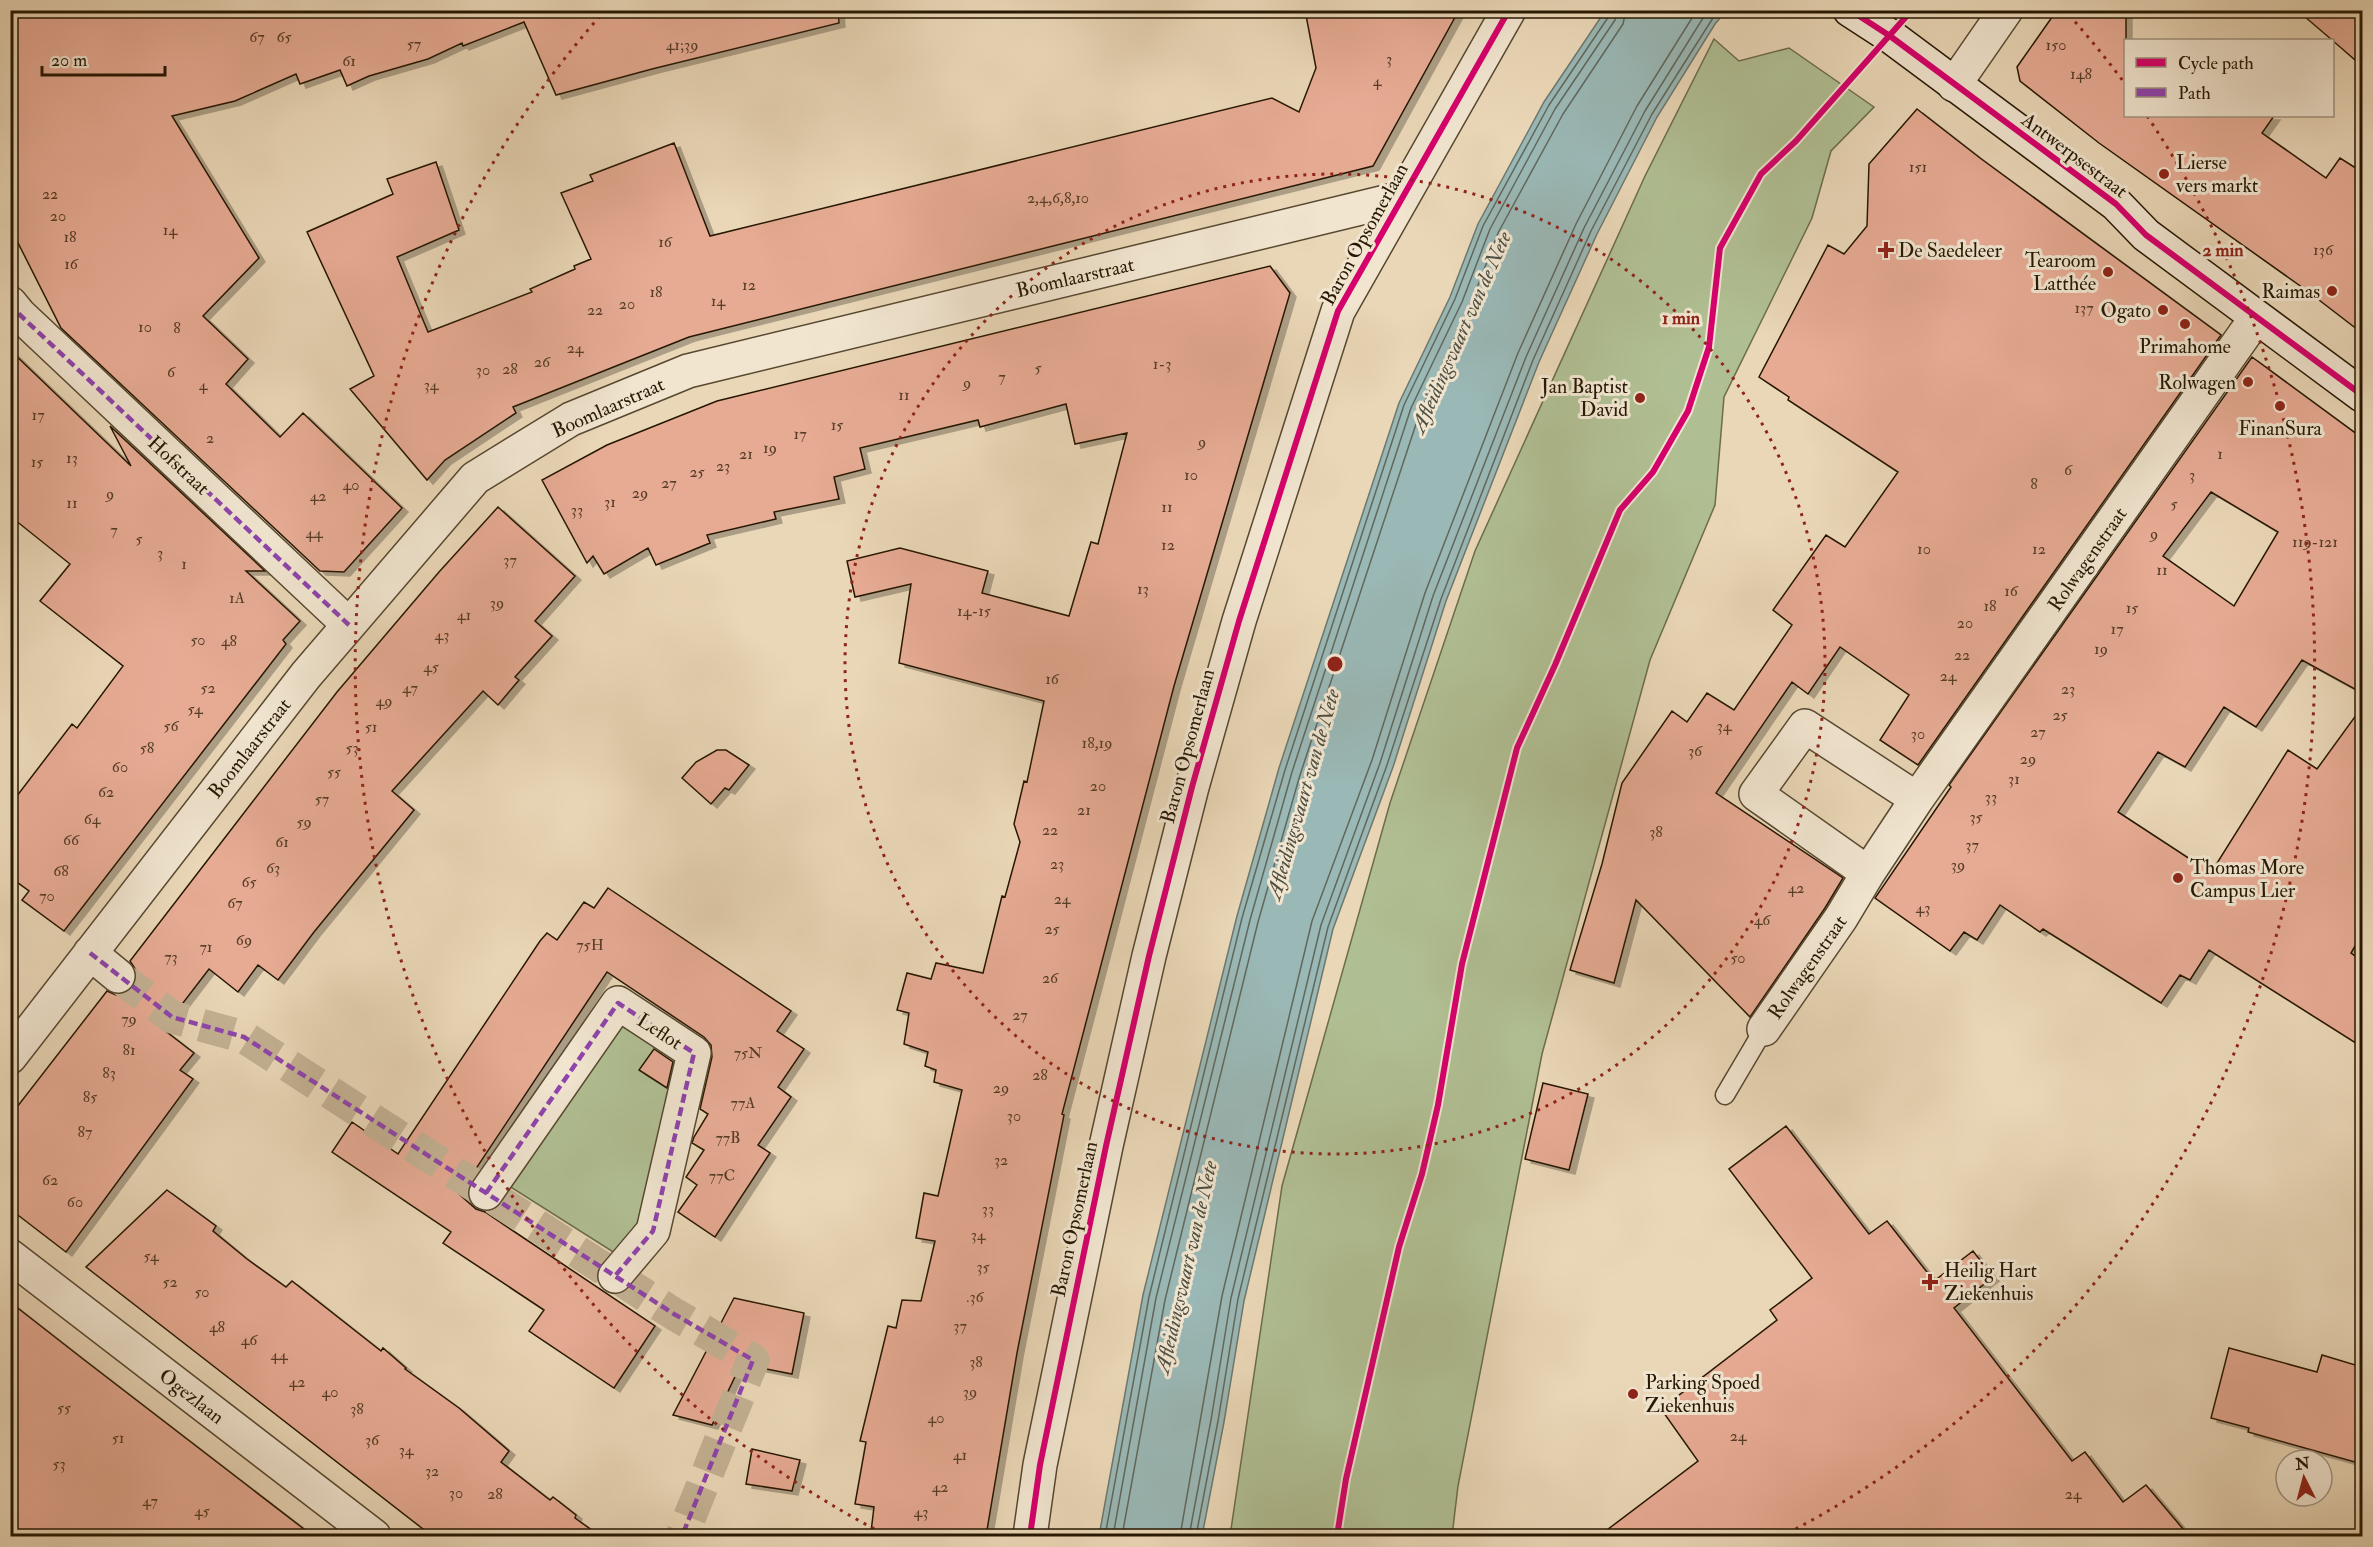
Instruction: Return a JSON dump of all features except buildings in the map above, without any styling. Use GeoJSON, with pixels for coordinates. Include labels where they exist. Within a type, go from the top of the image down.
{"type":"FeatureCollection","features":[{"type":"Feature","properties":{"kind":"street","name":"Baron Opsomerlaan"},"geometry":{"type":"LineString","coordinates":[[1030,1536],[1040,1465],[1106,1146],[1149,956],[1192,787],[1239,621],[1338,311],[1509,10]]}},
{"type":"Feature","properties":{"kind":"street","name":"Antwerpsestraat"},"geometry":{"type":"LineString","coordinates":[[1850,10],[1890,36],[2116,204],[2146,235],[2362,395]]}},
{"type":"Feature","properties":{"kind":"street"},"geometry":{"type":"LineString","coordinates":[[1954,85],[2006,10]]}},
{"type":"Feature","properties":{"kind":"street","name":"Boomlaarstraat"},"geometry":{"type":"LineString","coordinates":[[10,1057],[306,675],[475,478],[571,419],[688,371],[1402,198]]}},
{"type":"Feature","properties":{"kind":"street","name":"Hofstraat"},"geometry":{"type":"LineString","coordinates":[[10,303],[349,625]]}},
{"type":"Feature","properties":{"kind":"street","name":"Rolwagenstraat"},"geometry":{"type":"LineString","coordinates":[[1764,1029],[1841,918],[1917,799],[2256,318]]}},
{"type":"Feature","properties":{"kind":"street"},"geometry":{"type":"LineString","coordinates":[[1868,873],[1756,794],[1805,726],[1917,799]]}},
{"type":"Feature","properties":{"kind":"street"},"geometry":{"type":"LineString","coordinates":[[90,953],[118,976]]}},
{"type":"Feature","properties":{"kind":"street","name":"Leflot"},"geometry":{"type":"LineString","coordinates":[[486,1193],[618,1003],[694,1053],[653,1231],[615,1276]]}},
{"type":"Feature","properties":{"kind":"street","name":"Ogezlaan"},"geometry":{"type":"LineString","coordinates":[[10,1256],[374,1536]]}},
{"type":"Feature","properties":{"kind":"lane"},"geometry":{"type":"LineString","coordinates":[[1725,1095],[1764,1029]]}},
{"type":"Feature","properties":{"kind":"green space"},"geometry":{"type":"Polygon","coordinates":[[[1714,39],[1739,61],[1789,48],[1874,107],[1831,151],[1812,218],[1724,397],[1715,505],[1650,660],[1542,1054],[1458,1486],[1452,1536],[1230,1536],[1282,1186],[1390,803],[1475,551],[1645,176],[1714,39]]]}},
{"type":"Feature","properties":{"kind":"green space"},"geometry":{"type":"Polygon","coordinates":[[[622,1021],[677,1057],[642,1225],[618,1255],[509,1186],[622,1021]]]}},
{"type":"Feature","properties":{"kind":"water","name":"Afleidingsvaart van de Nete"},"geometry":{"type":"Polygon","coordinates":[[[1605,11],[1726,11],[1715,24],[1657,117],[1597,234],[1539,362],[1446,601],[1393,767],[1333,929],[1244,1301],[1202,1536],[1099,1536],[1143,1295],[1237,916],[1279,768],[1399,403],[1450,297],[1478,224],[1544,102],[1605,11]]]}},
{"type":"Feature","properties":{"kind":"tunnel"},"geometry":{"type":"LineString","coordinates":[[118,976],[172,1017],[244,1037],[674,1314],[753,1360],[682,1536]]}},
{"type":"Feature","properties":{"kind":"marked path"},"geometry":{"type":"LineString","coordinates":[[10,303],[349,625]]}},
{"type":"Feature","properties":{"kind":"marked path"},"geometry":{"type":"LineString","coordinates":[[90,953],[172,1017],[244,1037],[674,1314],[753,1360],[682,1536]]}},
{"type":"Feature","properties":{"kind":"marked path"},"geometry":{"type":"LineString","coordinates":[[486,1193],[618,1003],[694,1053],[653,1231],[615,1276]]}},
{"type":"Feature","properties":{"kind":"cycle path"},"geometry":{"type":"LineString","coordinates":[[1030,1536],[1040,1465],[1106,1146],[1149,956],[1192,787],[1239,621],[1338,311],[1509,10]]}},
{"type":"Feature","properties":{"kind":"cycle path"},"geometry":{"type":"LineString","coordinates":[[1850,10],[1890,36],[2116,204],[2146,235],[2362,395]]}},
{"type":"Feature","properties":{"kind":"cycle path"},"geometry":{"type":"LineString","coordinates":[[1337,1536],[1346,1479],[1399,1247],[1422,1174],[1438,1105],[1462,964],[1517,748],[1555,665],[1620,510],[1653,472],[1688,411],[1709,347],[1720,248],[1761,174],[1796,141],[1912,10]]}},
{"type":"Feature","properties":{"kind":"place","name":"Lierse vers markt"},"geometry":{"type":"Point","coordinates":[2164,174]}},
{"type":"Feature","properties":{"kind":"place","name":"De Saedeleer"},"geometry":{"type":"Point","coordinates":[1886,250]}},
{"type":"Feature","properties":{"kind":"place","name":"Tearoom Latthée"},"geometry":{"type":"Point","coordinates":[2108,272]}},
{"type":"Feature","properties":{"kind":"place","name":"Raimas"},"geometry":{"type":"Point","coordinates":[2332,291]}},
{"type":"Feature","properties":{"kind":"place","name":"Ogato"},"geometry":{"type":"Point","coordinates":[2163,310]}},
{"type":"Feature","properties":{"kind":"place","name":"Primahome"},"geometry":{"type":"Point","coordinates":[2185,324]}},
{"type":"Feature","properties":{"kind":"place","name":"Rolwagen"},"geometry":{"type":"Point","coordinates":[2248,382]}},
{"type":"Feature","properties":{"kind":"place","name":"Jan Baptist David"},"geometry":{"type":"Point","coordinates":[1640,398]}},
{"type":"Feature","properties":{"kind":"place","name":"FinanSura"},"geometry":{"type":"Point","coordinates":[2280,406]}},
{"type":"Feature","properties":{"kind":"place","name":"Thomas More Campus Lier"},"geometry":{"type":"Point","coordinates":[2178,878]}},
{"type":"Feature","properties":{"kind":"place","name":"Heilig Hart Ziekenhuis"},"geometry":{"type":"Point","coordinates":[1930,1282]}},
{"type":"Feature","properties":{"kind":"place","name":"Parking Spoed Ziekenhuis"},"geometry":{"type":"Point","coordinates":[1633,1394]}}]}
